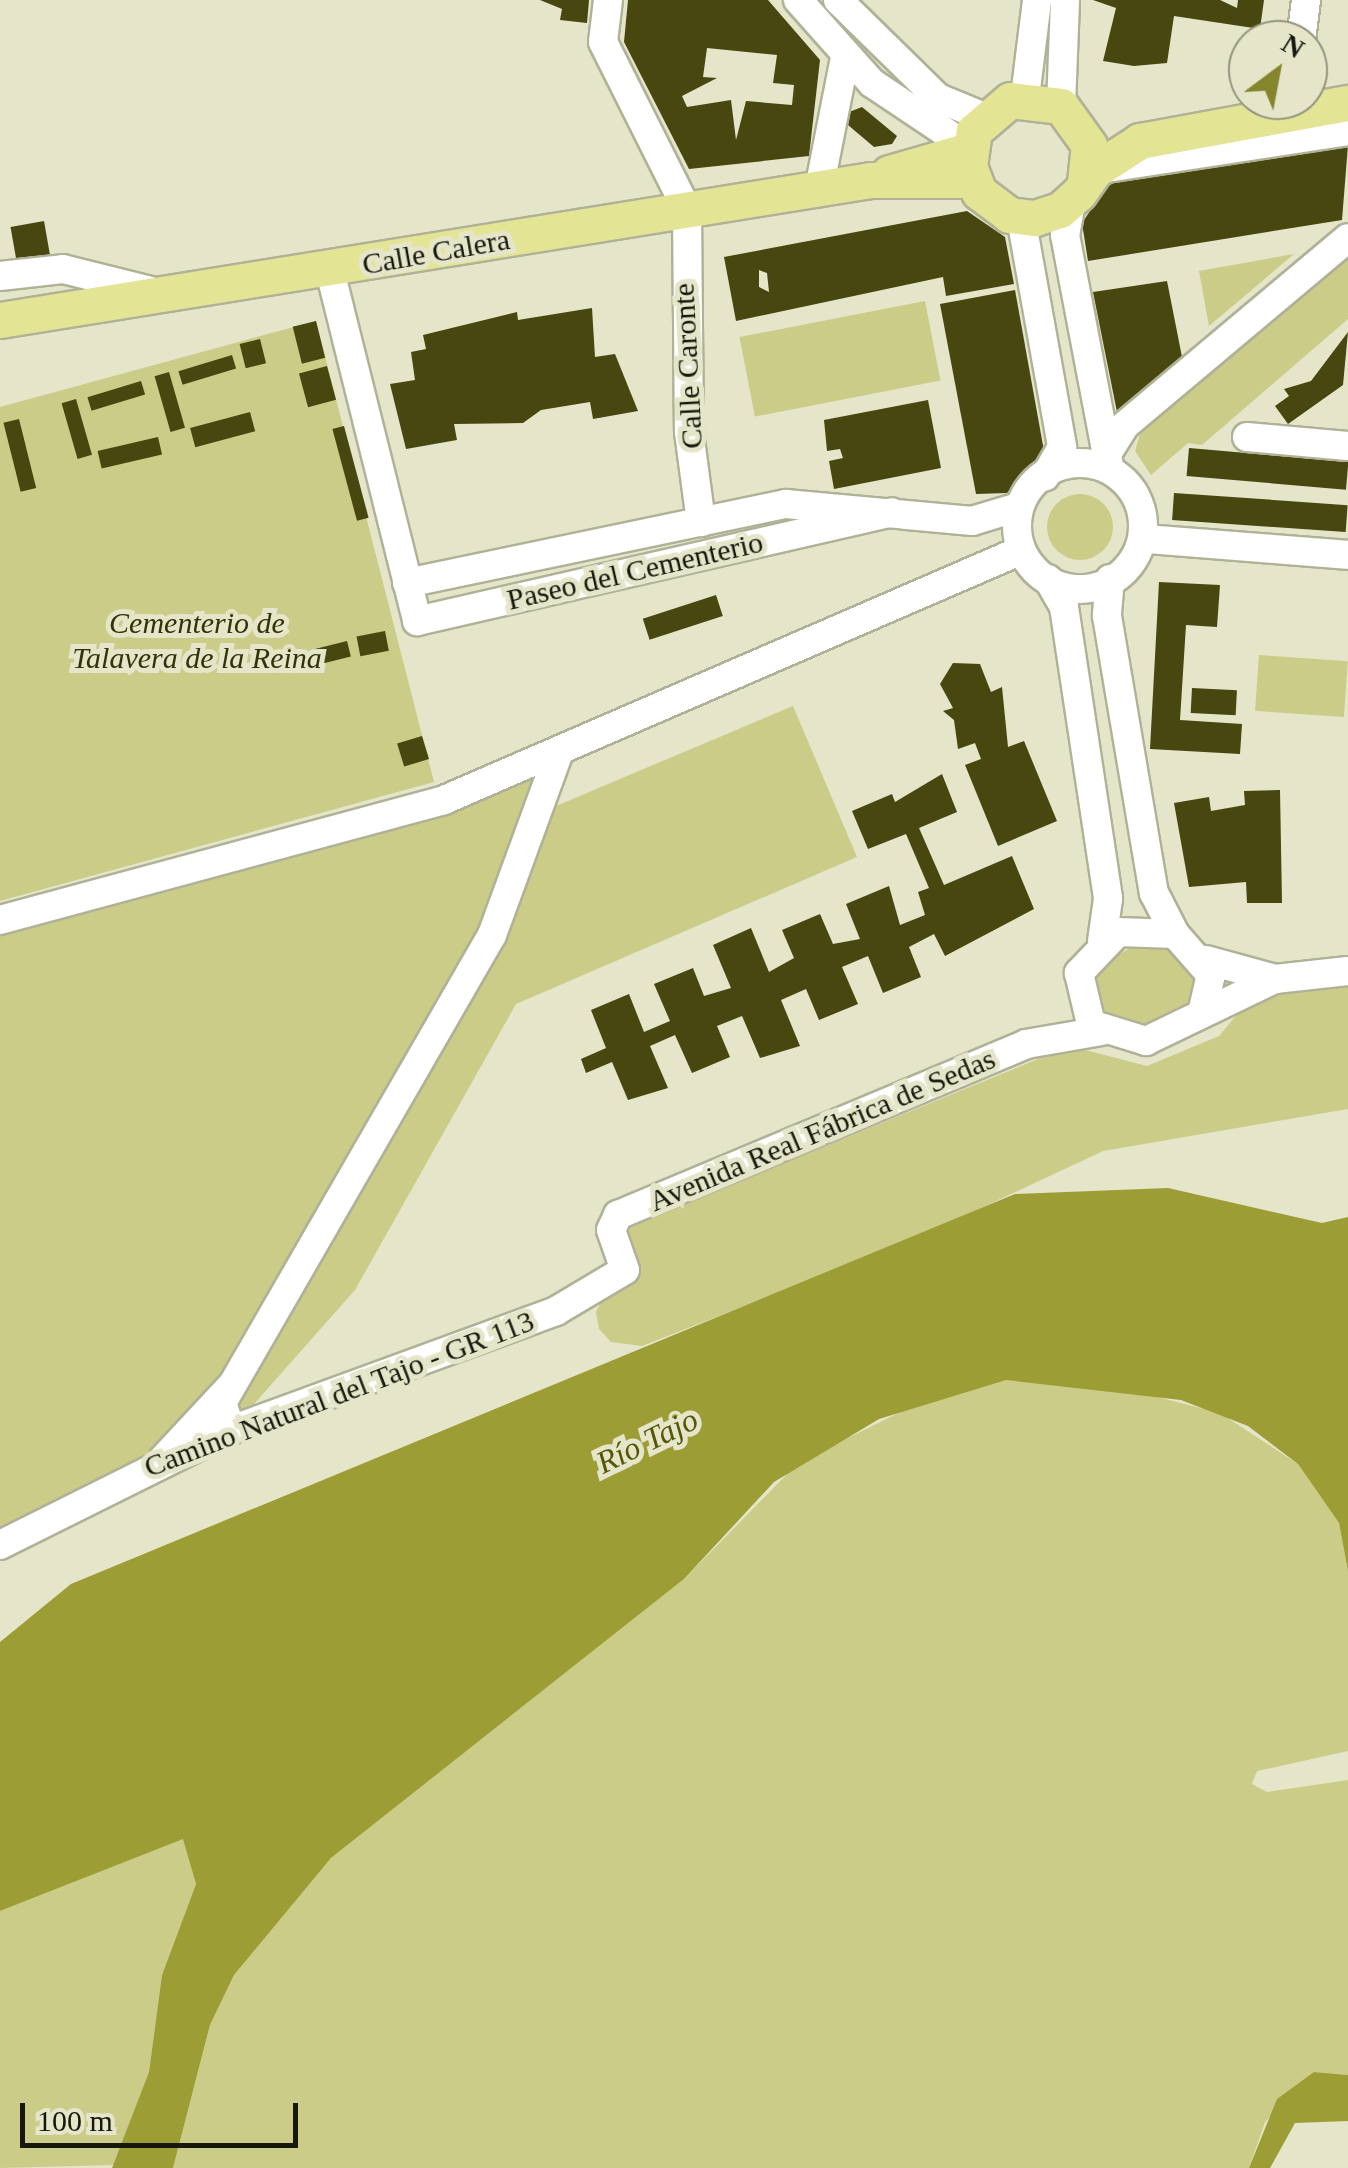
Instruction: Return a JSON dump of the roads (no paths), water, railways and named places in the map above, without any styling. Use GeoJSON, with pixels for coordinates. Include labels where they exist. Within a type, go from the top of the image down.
{"type":"FeatureCollection","features":[{"type":"Feature","properties":{"kind":"main road","name":"Calle Calera"},"geometry":{"type":"LineString","coordinates":[[7,310],[88,293],[177,296],[871,180],[974,149],[1025,97]]}},
{"type":"Feature","properties":{"kind":"main road"},"geometry":{"type":"LineString","coordinates":[[1025,97],[1140,140]]}},
{"type":"Feature","properties":{"kind":"main road"},"geometry":{"type":"LineString","coordinates":[[1072,117],[1084,185]]}},
{"type":"Feature","properties":{"kind":"main road"},"geometry":{"type":"LineString","coordinates":[[974,149],[998,209],[1022,218],[1084,185],[1140,140],[1229,120]]}},
{"type":"Feature","properties":{"kind":"street"},"geometry":{"type":"LineString","coordinates":[[608,0],[603,42],[687,210]]}},
{"type":"Feature","properties":{"kind":"street"},"geometry":{"type":"LineString","coordinates":[[798,0],[844,58],[974,149]]}},
{"type":"Feature","properties":{"kind":"street"},"geometry":{"type":"LineString","coordinates":[[1025,97],[1037,0]]}},
{"type":"Feature","properties":{"kind":"street"},"geometry":{"type":"LineString","coordinates":[[1065,0],[1072,117]]}},
{"type":"Feature","properties":{"kind":"street"},"geometry":{"type":"LineString","coordinates":[[843,3],[938,98],[974,149]]}},
{"type":"Feature","properties":{"kind":"street"},"geometry":{"type":"LineString","coordinates":[[820,189],[844,58]]}},
{"type":"Feature","properties":{"kind":"street"},"geometry":{"type":"LineString","coordinates":[[1175,934],[1154,892],[1107,616],[1110,580],[1146,539],[1144,510],[1108,464],[1066,235],[1084,185],[1348,131]]}},
{"type":"Feature","properties":{"kind":"street","name":"Calle Caronte"},"geometry":{"type":"LineString","coordinates":[[687,210],[689,432],[701,522]]}},
{"type":"Feature","properties":{"kind":"street"},"geometry":{"type":"LineString","coordinates":[[1017,552],[1018,507],[1044,478],[1062,447],[1022,218]]}},
{"type":"Feature","properties":{"kind":"street"},"geometry":{"type":"LineString","coordinates":[[1108,464],[1124,426],[1348,238]]}},
{"type":"Feature","properties":{"kind":"street"},"geometry":{"type":"LineString","coordinates":[[0,276],[62,269],[88,293]]}},
{"type":"Feature","properties":{"kind":"street","name":"Paseo del Cementerio"},"geometry":{"type":"LineString","coordinates":[[330,272],[417,622],[892,512]]}},
{"type":"Feature","properties":{"kind":"street"},"geometry":{"type":"LineString","coordinates":[[1247,437],[1348,446]]}},
{"type":"Feature","properties":{"kind":"street"},"geometry":{"type":"LineString","coordinates":[[1044,478],[1066,467],[1108,464]]}},
{"type":"Feature","properties":{"kind":"street","name":"Paseo del Cementerio"},"geometry":{"type":"LineString","coordinates":[[407,583],[786,504],[972,521],[1018,507]]}},
{"type":"Feature","properties":{"kind":"street"},"geometry":{"type":"LineString","coordinates":[[1146,539],[1348,554]]}},
{"type":"Feature","properties":{"kind":"street"},"geometry":{"type":"LineString","coordinates":[[1017,552],[1048,579],[1064,607],[1108,900],[1102,940]]}},
{"type":"Feature","properties":{"kind":"street"},"geometry":{"type":"LineString","coordinates":[[0,920],[413,811],[559,752],[1017,552]]}},
{"type":"Feature","properties":{"kind":"street"},"geometry":{"type":"LineString","coordinates":[[1048,579],[1110,580]]}},
{"type":"Feature","properties":{"kind":"street"},"geometry":{"type":"LineString","coordinates":[[231,1430],[222,1403],[492,935],[559,752]]}},
{"type":"Feature","properties":{"kind":"street"},"geometry":{"type":"LineString","coordinates":[[1102,940],[1135,927],[1175,934]]}},
{"type":"Feature","properties":{"kind":"street","name":"Avenida Real Fábrica de Sedas"},"geometry":{"type":"LineString","coordinates":[[1175,934],[1206,960],[1275,979]]}},
{"type":"Feature","properties":{"kind":"street","name":"Avenida Real Fábrica de Sedas"},"geometry":{"type":"LineString","coordinates":[[1026,1044],[1079,994],[1080,974],[1102,940]]}},
{"type":"Feature","properties":{"kind":"street"},"geometry":{"type":"LineString","coordinates":[[1202,1009],[1211,991],[1206,960]]}},
{"type":"Feature","properties":{"kind":"street","name":"Avenida Real Fábrica de Sedas"},"geometry":{"type":"LineString","coordinates":[[618,1216],[1026,1044],[1100,1031],[1146,1040],[1202,1009],[1275,979],[1348,971]]}},
{"type":"Feature","properties":{"kind":"street"},"geometry":{"type":"LineString","coordinates":[[1079,994],[1100,1031]]}},
{"type":"Feature","properties":{"kind":"street","name":"Camino Natural del Tajo - GR 113"},"geometry":{"type":"LineString","coordinates":[[0,1545],[162,1459],[556,1311],[625,1270],[610,1230],[618,1216]]}},
{"type":"Feature","properties":{"kind":"street"},"geometry":{"type":"LineString","coordinates":[[162,1459],[236,1381]]}},
{"type":"Feature","properties":{"kind":"water","name":"Río Tajo"},"geometry":{"type":"Polygon","coordinates":[[[1168,1188],[1322,1223],[1348,1217],[1348,1571],[1339,1523],[1298,1464],[1248,1426],[1181,1400],[1006,1380],[879,1419],[774,1482],[684,1579],[331,1858],[234,1975],[210,2025],[173,2168],[112,2168],[149,2072],[162,1975],[196,1884],[183,1839],[0,1911],[0,1642],[71,1584],[1015,1194],[1168,1188]]]}},
{"type":"Feature","properties":{"kind":"water"},"geometry":{"type":"Polygon","coordinates":[[[1314,2072],[1348,2075],[1348,2121],[1295,2123],[1270,2168],[1249,2168],[1277,2099],[1314,2072]]]}},
{"type":"Feature","properties":{"kind":"park label","name":"Cementerio de Talavera de la Reina"},"geometry":{"type":"Point","coordinates":[197,640]}}]}
